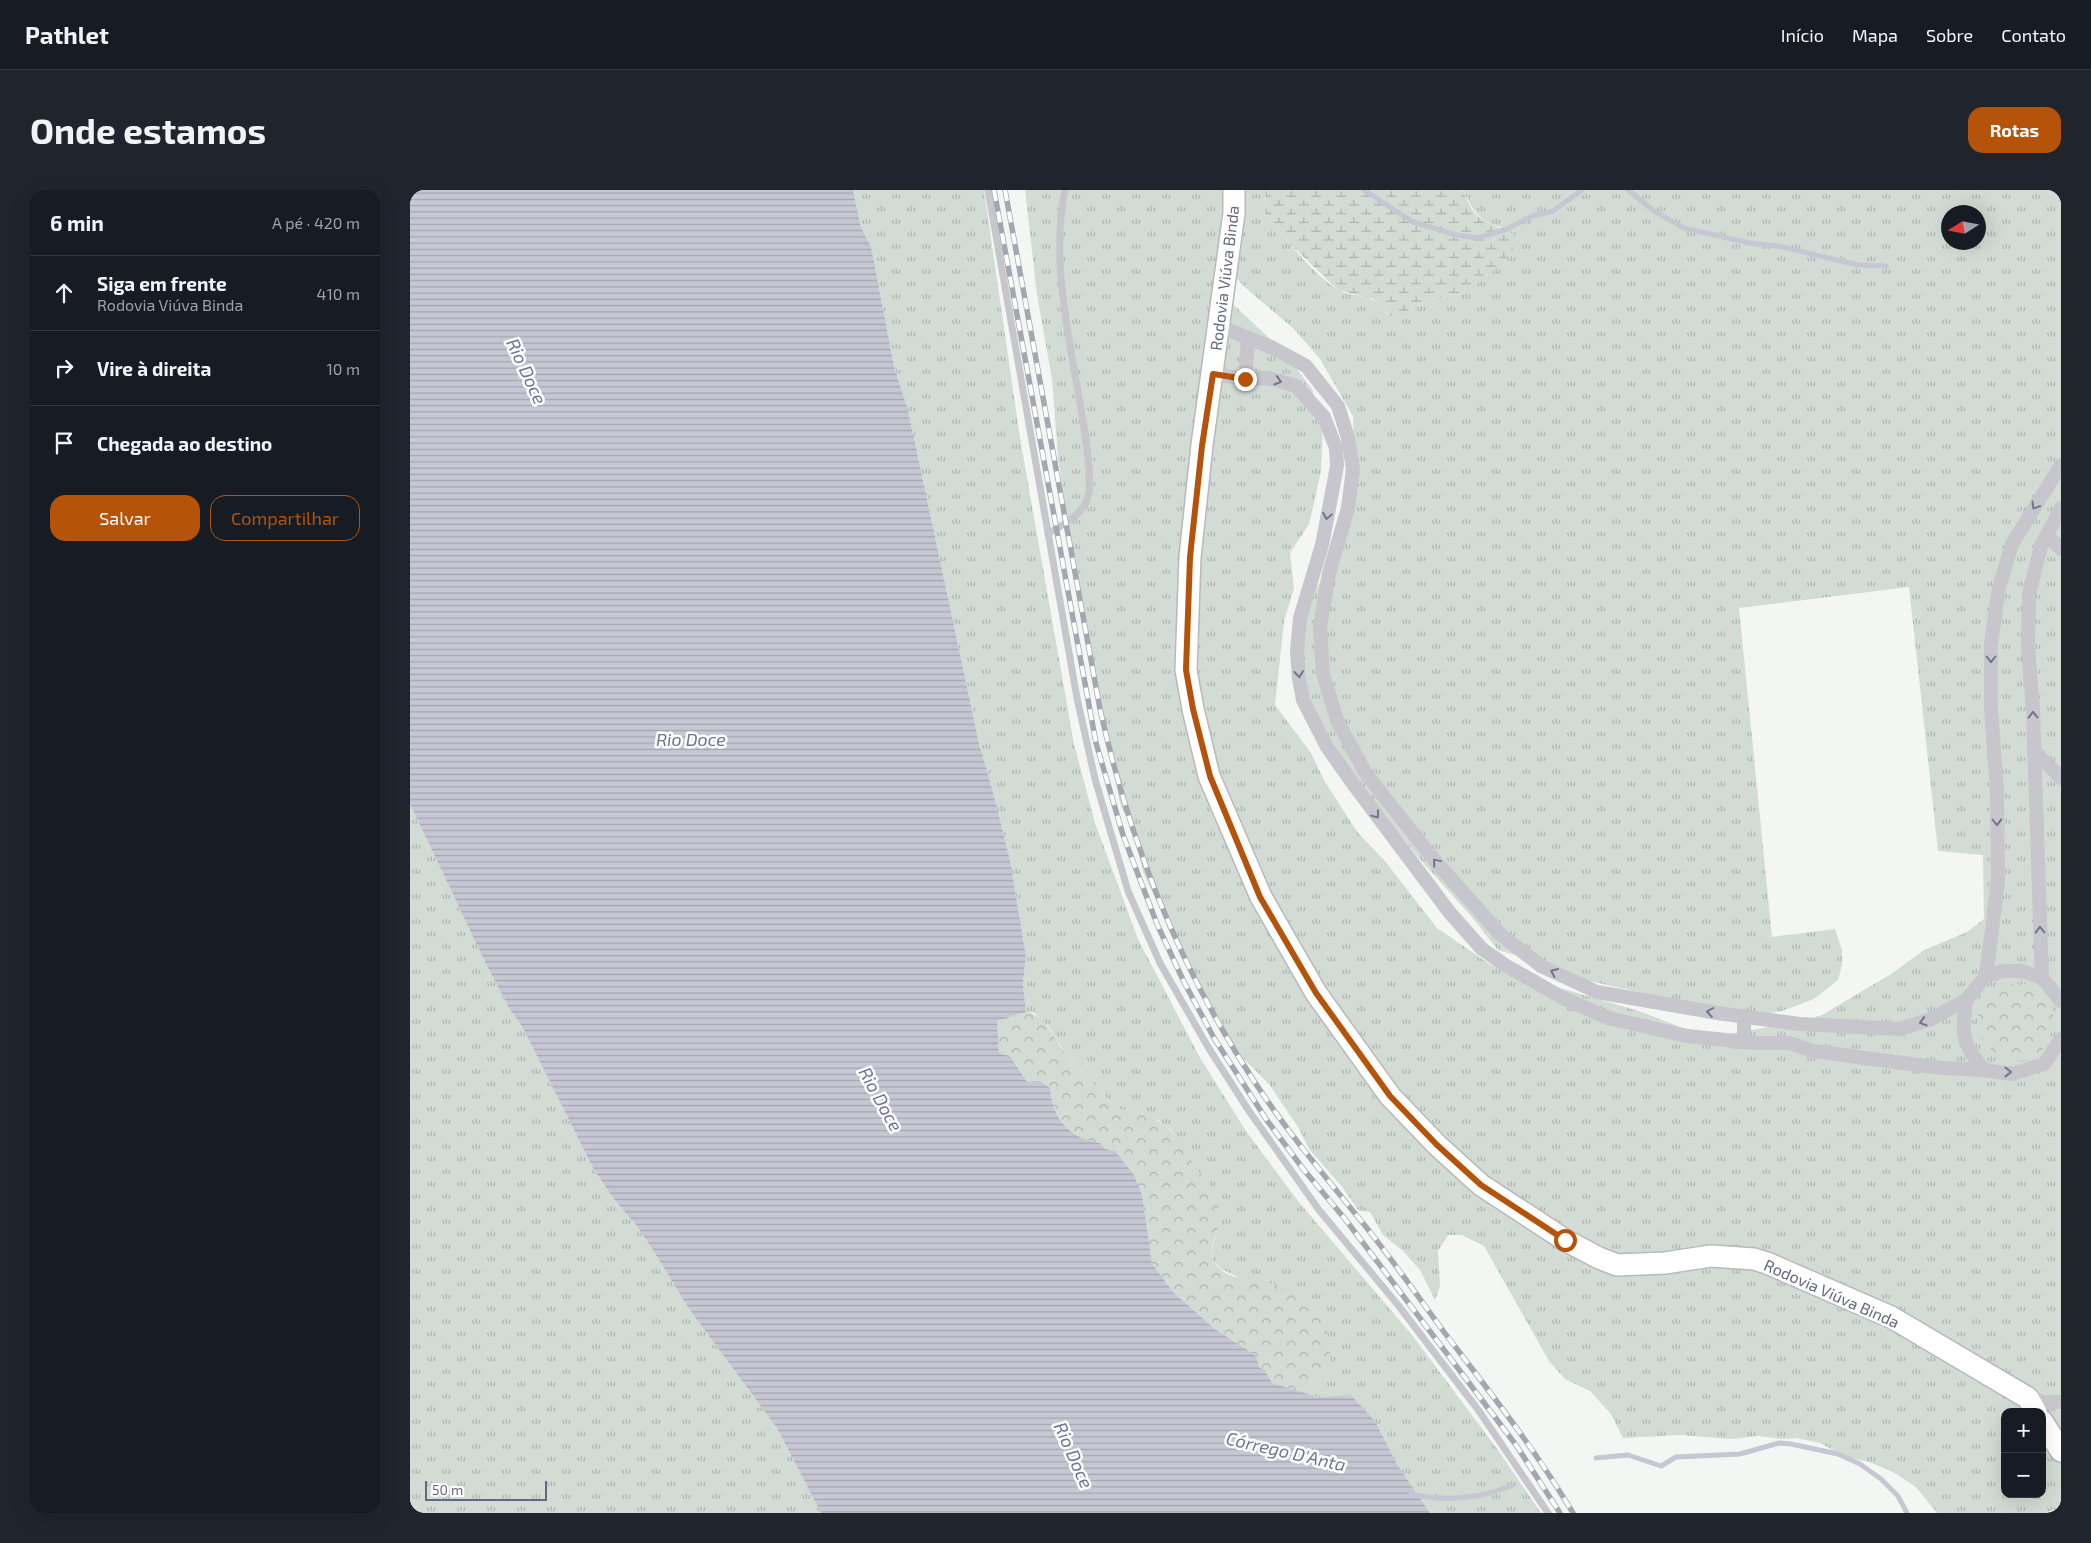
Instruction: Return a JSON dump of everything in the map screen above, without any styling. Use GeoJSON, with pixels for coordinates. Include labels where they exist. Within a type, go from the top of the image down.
{"type":"FeatureCollection","features":[{"type":"Feature","properties":{"kind":"main road","name":"Rodovia Viúva Binda"},"geometry":{"type":"LineString","coordinates":[[1234,190],[1234,213],[1202,446],[1190,557],[1186,670],[1193,709],[1210,776],[1260,897],[1316,993],[1390,1096],[1449,1157],[1481,1185],[1565,1240],[1617,1265],[1636,1266],[1711,1256],[1745,1258],[1768,1263],[1891,1317],[2032,1405]]}},
{"type":"Feature","properties":{"kind":"main road"},"geometry":{"type":"LineString","coordinates":[[2046,1427],[2061,1451]]}},
{"type":"Feature","properties":{"kind":"street"},"geometry":{"type":"LineString","coordinates":[[1219,326],[1306,366],[1338,406],[1348,438],[1353,469],[1348,508],[1329,573],[1320,626],[1323,674],[1337,720],[1366,774],[1436,862],[1500,934],[1541,966],[1597,992],[1800,1024],[1900,1029],[1931,1020],[1966,1000],[1986,976],[1998,882],[1996,791],[1990,709],[1991,643],[1998,598],[2012,544],[2061,465]]}},
{"type":"Feature","properties":{"kind":"street"},"geometry":{"type":"LineString","coordinates":[[1245,379],[1248,338]]}},
{"type":"Feature","properties":{"kind":"street"},"geometry":{"type":"LineString","coordinates":[[1213,374],[1245,379],[1269,378],[1296,386],[1324,418],[1336,448],[1337,466],[1322,545],[1300,618],[1297,651],[1299,678],[1304,700],[1327,747],[1416,868],[1463,928],[1482,948],[1505,965],[1563,998],[1608,1018],[1687,1036],[1744,1042],[1789,1043],[1813,1051],[1942,1068],[1984,1070],[2012,1074],[2044,1064],[2061,1039]]}},
{"type":"Feature","properties":{"kind":"street"},"geometry":{"type":"LineString","coordinates":[[2042,978],[2034,751],[2028,647],[2029,594],[2041,546],[2061,508]]}},
{"type":"Feature","properties":{"kind":"street"},"geometry":{"type":"LineString","coordinates":[[2047,535],[2061,549]]}},
{"type":"Feature","properties":{"kind":"street"},"geometry":{"type":"LineString","coordinates":[[2034,751],[2061,778]]}},
{"type":"Feature","properties":{"kind":"street"},"geometry":{"type":"LineString","coordinates":[[1986,976],[2004,971],[2013,971],[2042,978],[2061,1001]]}},
{"type":"Feature","properties":{"kind":"street"},"geometry":{"type":"LineString","coordinates":[[1966,1000],[1963,1033],[1969,1052],[1984,1070]]}},
{"type":"Feature","properties":{"kind":"street"},"geometry":{"type":"LineString","coordinates":[[1744,1016],[1744,1042]]}},
{"type":"Feature","properties":{"kind":"street"},"geometry":{"type":"LineString","coordinates":[[2032,1405],[2043,1402],[2061,1402]]}},
{"type":"Feature","properties":{"kind":"lane"},"geometry":{"type":"LineString","coordinates":[[988,190],[1078,698],[1095,779],[1128,891],[1160,963],[1208,1047],[1270,1142],[1319,1210],[1398,1305],[1479,1411],[1548,1513]]}},
{"type":"Feature","properties":{"kind":"lane"},"geometry":{"type":"LineString","coordinates":[[1048,534],[1083,508],[1088,498],[1089,489],[1086,436],[1067,326],[1061,274],[1060,227],[1065,190]]}},
{"type":"Feature","properties":{"kind":"green space"},"geometry":{"type":"Polygon","coordinates":[[[853,190],[984,190],[1020,438],[1074,744],[1095,823],[1138,939],[1199,1056],[1246,1131],[1298,1201],[1412,1335],[1498,1450],[1541,1513],[1430,1513],[1397,1464],[1375,1421],[1351,1395],[1318,1397],[1302,1393],[1331,1364],[1274,1285],[1240,1278],[1221,1269],[1213,1261],[1211,1251],[1220,1221],[1208,1183],[1196,1169],[1171,1130],[1158,1120],[1123,1111],[1113,1105],[1066,1054],[1049,1027],[1035,1013],[1026,1012],[1023,983],[1026,957],[1011,865],[979,743],[908,410],[894,366],[871,247],[861,227],[853,190]]]}},
{"type":"Feature","properties":{"kind":"green space"},"geometry":{"type":"Polygon","coordinates":[[[1025,190],[1266,190],[1265,213],[1306,262],[1334,287],[1374,301],[1387,314],[1405,313],[1425,301],[1467,292],[1507,229],[1490,223],[1479,216],[1471,206],[1463,190],[2061,190],[2061,1507],[2045,1513],[1937,1513],[1916,1487],[1893,1472],[1869,1462],[1844,1456],[1820,1443],[1796,1438],[1783,1439],[1758,1436],[1732,1439],[1680,1435],[1623,1438],[1611,1414],[1590,1391],[1565,1379],[1549,1361],[1484,1246],[1462,1235],[1448,1235],[1438,1251],[1440,1286],[1435,1300],[1420,1270],[1403,1251],[1383,1235],[1370,1212],[1358,1210],[1343,1188],[1309,1149],[1298,1127],[1269,1084],[1242,1057],[1200,992],[1143,872],[1131,822],[1123,811],[1119,799],[1069,533],[1058,457],[1052,379],[1037,295],[1025,190]],[[1230,272],[1220,292],[1284,352],[1312,389],[1323,424],[1321,471],[1309,524],[1290,553],[1294,588],[1284,621],[1275,705],[1311,753],[1325,782],[1358,833],[1384,860],[1437,928],[1491,965],[1529,979],[1639,1011],[1683,1028],[1723,1035],[1798,1022],[1822,1015],[1891,974],[1924,950],[1967,932],[1984,919],[1983,855],[1938,851],[1909,587],[1739,608],[1772,937],[1835,929],[1842,950],[1842,965],[1838,980],[1814,999],[1782,1011],[1749,1017],[1585,980],[1545,964],[1498,950],[1471,916],[1417,856],[1366,792],[1321,726],[1307,691],[1302,636],[1311,598],[1349,529],[1354,481],[1353,416],[1320,359],[1293,328],[1249,291],[1230,272]]]}},
{"type":"Feature","properties":{"kind":"green space"},"geometry":{"type":"Polygon","coordinates":[[[1266,190],[1463,190],[1471,207],[1479,217],[1519,238],[1506,261],[1467,292],[1425,301],[1405,313],[1390,316],[1373,299],[1338,290],[1290,244],[1265,213],[1266,190]]]}},
{"type":"Feature","properties":{"kind":"green space"},"geometry":{"type":"Polygon","coordinates":[[[410,804],[486,964],[509,1008],[523,1028],[593,1168],[612,1197],[637,1226],[689,1309],[777,1428],[821,1513],[410,1513],[410,804]]]}},
{"type":"Feature","properties":{"kind":"green space"},"geometry":{"type":"Polygon","coordinates":[[[2010,984],[2027,984],[2039,988],[2049,999],[2052,1009],[2052,1030],[2048,1040],[2036,1056],[2026,1060],[1999,1058],[1980,1037],[1977,1018],[1983,1000],[1995,989],[2010,984]]]}},
{"type":"Feature","properties":{"kind":"green space"},"geometry":{"type":"Polygon","coordinates":[[[1026,1012],[1034,1014],[1045,1023],[1061,1048],[1107,1099],[1118,1108],[1158,1121],[1170,1130],[1180,1142],[1197,1170],[1208,1182],[1217,1201],[1220,1222],[1211,1252],[1214,1262],[1219,1268],[1233,1276],[1280,1287],[1304,1302],[1317,1316],[1327,1335],[1331,1365],[1302,1393],[1272,1383],[1265,1370],[1259,1367],[1255,1356],[1215,1329],[1174,1293],[1152,1264],[1146,1233],[1100,1143],[1080,1137],[1064,1125],[1055,1109],[1050,1088],[1039,1082],[1027,1082],[1010,1056],[999,1053],[997,1021],[1026,1012]]]}},
{"type":"Feature","properties":{"kind":"water","name":"Rio Doce"},"geometry":{"type":"Polygon","coordinates":[[[410,190],[853,190],[861,227],[871,247],[894,366],[908,410],[979,743],[1011,865],[1026,957],[1023,983],[1026,1012],[997,1021],[999,1053],[1010,1056],[1027,1082],[1039,1081],[1050,1088],[1059,1118],[1071,1132],[1100,1143],[1105,1149],[1115,1151],[1134,1175],[1142,1196],[1152,1264],[1174,1293],[1215,1329],[1256,1356],[1259,1367],[1265,1370],[1272,1383],[1318,1397],[1351,1395],[1375,1421],[1397,1464],[1430,1513],[821,1513],[777,1428],[689,1309],[637,1226],[612,1197],[593,1168],[523,1028],[509,1008],[486,964],[410,804],[410,190]]]}},
{"type":"Feature","properties":{"kind":"waterway"},"geometry":{"type":"LineString","coordinates":[[1364,190],[1413,222],[1456,235],[1478,238],[1507,229],[1532,216],[1553,211],[1582,190]]}},
{"type":"Feature","properties":{"kind":"waterway"},"geometry":{"type":"LineString","coordinates":[[1628,190],[1654,211],[1684,228],[1749,243],[1778,246],[1858,265],[1886,266]]}},
{"type":"Feature","properties":{"kind":"waterway","name":"Córrego D'Anta"},"geometry":{"type":"LineString","coordinates":[[1596,1458],[1628,1455],[1661,1466],[1676,1457],[1740,1454],[1779,1443],[1791,1444],[1838,1454],[1860,1464],[1881,1479],[1898,1496],[1907,1513]]}},
{"type":"Feature","properties":{"kind":"waterway","name":"Córrego D'Anta"},"geometry":{"type":"LineString","coordinates":[[1411,1494],[1437,1498],[1462,1498],[1486,1494],[1511,1486]]}},
{"type":"Feature","properties":{"kind":"railway"},"geometry":{"type":"LineString","coordinates":[[994,190],[1096,743],[1123,835],[1157,924],[1184,982],[1214,1038],[1266,1119],[1304,1170],[1345,1219],[1516,1445],[1560,1513]]}},
{"type":"Feature","properties":{"kind":"railway"},"geometry":{"type":"LineString","coordinates":[[1005,190],[1100,709],[1127,809],[1161,906],[1205,998],[1230,1043],[1258,1087],[1292,1135],[1388,1255],[1511,1421],[1573,1513]]}},
{"type":"Feature","properties":{"kind":"route"},"geometry":{"type":"LineString","coordinates":[[1245,379],[1213,374],[1202,446],[1190,557],[1186,670],[1193,709],[1210,776],[1260,897],[1316,993],[1390,1096],[1437,1145],[1481,1185],[1565,1240]]}}]}
